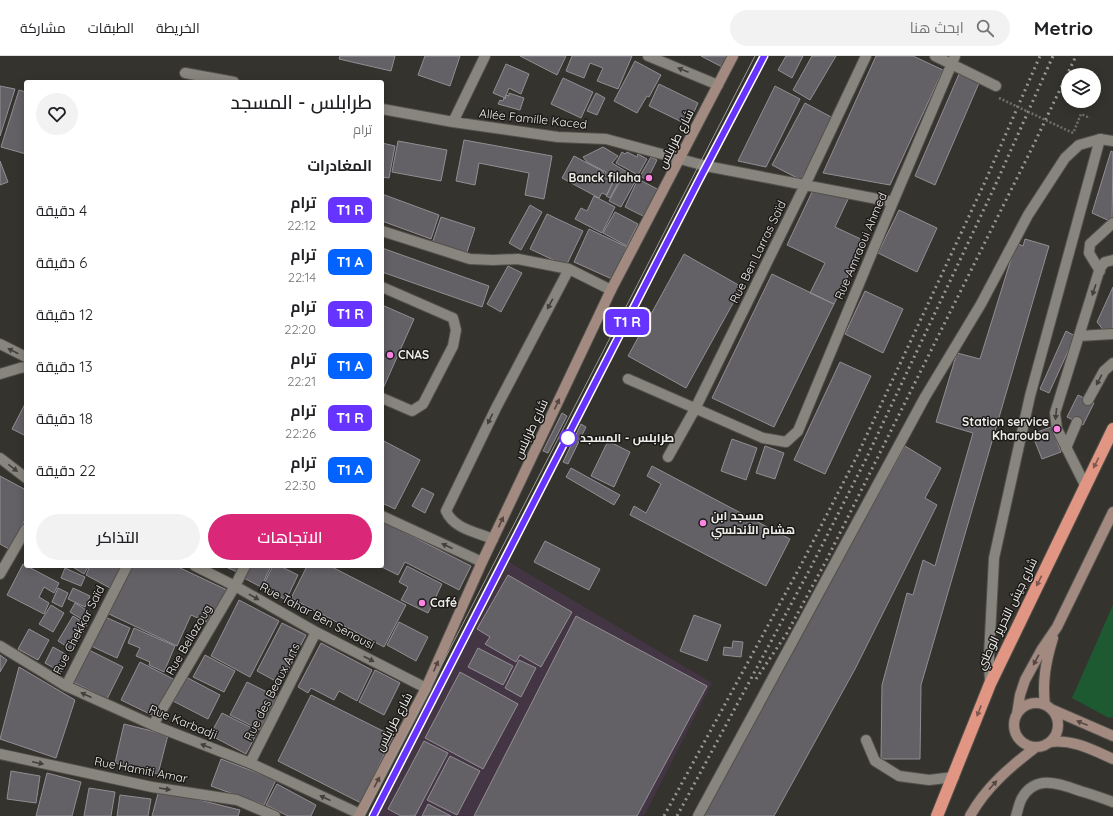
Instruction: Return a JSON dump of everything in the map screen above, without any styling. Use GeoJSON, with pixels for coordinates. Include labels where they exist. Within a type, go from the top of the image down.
{"type":"FeatureCollection","features":[{"type":"Feature","properties":{"kind":"highway","name":"شارع جيش التحرير الوطني"},"geometry":{"type":"LineString","coordinates":[[937,816],[954,777],[990,684],[1113,429]]}},
{"type":"Feature","properties":{"kind":"main road","name":"شارع طرابلس"},"geometry":{"type":"LineString","coordinates":[[360,815],[426,688],[482,562],[611,290],[734,56]]}},
{"type":"Feature","properties":{"kind":"main road"},"geometry":{"type":"LineString","coordinates":[[1113,512],[1057,627],[1042,649],[1025,680],[1014,721],[1014,729],[1017,736],[1021,742],[1028,746],[1041,747],[1050,742],[1058,741],[1073,743],[1113,759]]}},
{"type":"Feature","properties":{"kind":"main road"},"geometry":{"type":"LineString","coordinates":[[1050,742],[1054,737],[1058,725],[1055,713],[1048,707],[1044,692],[1045,671],[1057,627]]}},
{"type":"Feature","properties":{"kind":"main road"},"geometry":{"type":"LineString","coordinates":[[1017,714],[1026,705],[1039,703],[1113,736]]}},
{"type":"Feature","properties":{"kind":"main road"},"geometry":{"type":"LineString","coordinates":[[970,816],[982,797],[995,782],[1036,747]]}},
{"type":"Feature","properties":{"kind":"street"},"geometry":{"type":"LineString","coordinates":[[453,122],[485,56]]}},
{"type":"Feature","properties":{"kind":"street"},"geometry":{"type":"LineString","coordinates":[[648,56],[718,85]]}},
{"type":"Feature","properties":{"kind":"street","name":"Rue Ben Larras Saïd"},"geometry":{"type":"LineString","coordinates":[[668,457],[695,409],[805,185],[866,56]]}},
{"type":"Feature","properties":{"kind":"street"},"geometry":{"type":"LineString","coordinates":[[935,56],[954,60],[996,86]]}},
{"type":"Feature","properties":{"kind":"street","name":"Rue Amraoui Ahmed"},"geometry":{"type":"LineString","coordinates":[[695,409],[763,438],[786,442],[798,431],[954,60]]}},
{"type":"Feature","properties":{"kind":"street"},"geometry":{"type":"LineString","coordinates":[[184,73],[223,80]]}},
{"type":"Feature","properties":{"kind":"street","name":"Allée Famille Kaced"},"geometry":{"type":"LineString","coordinates":[[384,109],[453,122],[558,137],[606,139],[681,158],[706,166],[893,202]]}},
{"type":"Feature","properties":{"kind":"street"},"geometry":{"type":"LineString","coordinates":[[990,684],[989,656],[994,558],[1030,396],[1100,139]]}},
{"type":"Feature","properties":{"kind":"street"},"geometry":{"type":"LineString","coordinates":[[698,816],[925,397],[981,304],[1028,215],[1065,158],[1079,145],[1100,139],[1113,141]]}},
{"type":"Feature","properties":{"kind":"street"},"geometry":{"type":"LineString","coordinates":[[1100,271],[1089,254],[1090,244],[1113,223]]}},
{"type":"Feature","properties":{"kind":"street"},"geometry":{"type":"LineString","coordinates":[[384,231],[470,259],[518,259],[568,269],[611,290]]}},
{"type":"Feature","properties":{"kind":"street"},"geometry":{"type":"LineString","coordinates":[[1085,485],[1056,429],[1055,413],[1102,265],[1105,262],[1113,260]]}},
{"type":"Feature","properties":{"kind":"street"},"geometry":{"type":"LineString","coordinates":[[493,539],[461,528],[449,519],[446,512],[496,408],[568,269]]}},
{"type":"Feature","properties":{"kind":"street"},"geometry":{"type":"LineString","coordinates":[[384,288],[453,318],[456,330],[453,346],[423,404],[412,411],[384,399]]}},
{"type":"Feature","properties":{"kind":"street"},"geometry":{"type":"LineString","coordinates":[[1079,336],[1113,334]]}},
{"type":"Feature","properties":{"kind":"street"},"geometry":{"type":"LineString","coordinates":[[0,344],[24,356]]}},
{"type":"Feature","properties":{"kind":"street"},"geometry":{"type":"LineString","coordinates":[[1088,400],[1104,371],[1113,362]]}},
{"type":"Feature","properties":{"kind":"street"},"geometry":{"type":"LineString","coordinates":[[0,374],[24,367]]}},
{"type":"Feature","properties":{"kind":"street"},"geometry":{"type":"LineString","coordinates":[[628,379],[695,409]]}},
{"type":"Feature","properties":{"kind":"street"},"geometry":{"type":"LineString","coordinates":[[1066,448],[1077,422]]}},
{"type":"Feature","properties":{"kind":"street"},"geometry":{"type":"LineString","coordinates":[[0,458],[24,476]]}},
{"type":"Feature","properties":{"kind":"street"},"geometry":{"type":"LineString","coordinates":[[384,517],[482,562]]}},
{"type":"Feature","properties":{"kind":"street"},"geometry":{"type":"LineString","coordinates":[[0,574],[24,532]]}},
{"type":"Feature","properties":{"kind":"street","name":"Rue Chekkar Saïd"},"geometry":{"type":"LineString","coordinates":[[66,686],[126,568]]}},
{"type":"Feature","properties":{"kind":"street","name":"Rue Tahar Ben Senousi"},"geometry":{"type":"LineString","coordinates":[[199,568],[235,586],[316,632],[426,688]]}},
{"type":"Feature","properties":{"kind":"street","name":"Rue Bellazoug"},"geometry":{"type":"LineString","coordinates":[[153,725],[235,586],[244,568]]}},
{"type":"Feature","properties":{"kind":"street","name":"Rue des Beaux Arts"},"geometry":{"type":"LineString","coordinates":[[250,763],[316,632]]}},
{"type":"Feature","properties":{"kind":"street","name":"Rue Karbadji"},"geometry":{"type":"LineString","coordinates":[[0,646],[66,686],[153,725],[250,763],[360,815]]}},
{"type":"Feature","properties":{"kind":"street"},"geometry":{"type":"LineString","coordinates":[[866,740],[875,761],[899,776],[930,780],[954,777]]}},
{"type":"Feature","properties":{"kind":"street","name":"Rue Hamiti Amar"},"geometry":{"type":"LineString","coordinates":[[0,754],[152,787],[237,800],[275,816]]}},
{"type":"Feature","properties":{"kind":"street"},"geometry":{"type":"LineString","coordinates":[[1016,816],[1021,799],[1026,793],[1031,788],[1044,783],[1059,783],[1113,802]]}},
{"type":"Feature","properties":{"kind":"path"},"geometry":{"type":"LineString","coordinates":[[999,98],[1073,133],[1081,114],[1090,118]]}},
{"type":"Feature","properties":{"kind":"shaded area"},"geometry":{"type":"Polygon","coordinates":[[[507,561],[712,683],[644,816],[378,816],[507,561]]]}},
{"type":"Feature","properties":{"kind":"green space"},"geometry":{"type":"Polygon","coordinates":[[[1113,605],[1113,717],[1109,718],[1072,698],[1113,605]]]}},
{"type":"Feature","properties":{"kind":"building"},"geometry":{"type":"Polygon","coordinates":[[[340,56],[395,56],[391,71],[339,59],[340,56]]]}},
{"type":"Feature","properties":{"kind":"building"},"geometry":{"type":"Polygon","coordinates":[[[425,56],[460,56],[450,86],[418,75],[425,56]]]}},
{"type":"Feature","properties":{"kind":"building"},"geometry":{"type":"Polygon","coordinates":[[[520,56],[566,56],[557,75],[520,56]]]}},
{"type":"Feature","properties":{"kind":"building"},"geometry":{"type":"Polygon","coordinates":[[[572,56],[632,56],[618,89],[597,81],[603,68],[590,63],[584,78],[566,71],[572,56]]]}},
{"type":"Feature","properties":{"kind":"building"},"geometry":{"type":"Polygon","coordinates":[[[701,56],[727,56],[722,67],[701,56]]]}},
{"type":"Feature","properties":{"kind":"building"},"geometry":{"type":"Polygon","coordinates":[[[786,56],[803,56],[792,78],[778,70],[786,56]]]}},
{"type":"Feature","properties":{"kind":"building"},"geometry":{"type":"Polygon","coordinates":[[[812,56],[836,56],[810,100],[793,90],[812,56]]]}},
{"type":"Feature","properties":{"kind":"building"},"geometry":{"type":"Polygon","coordinates":[[[876,56],[913,56],[943,70],[890,185],[823,173],[876,56]]]}},
{"type":"Feature","properties":{"kind":"building"},"geometry":{"type":"Polygon","coordinates":[[[635,61],[661,75],[649,97],[647,96],[637,113],[614,101],[635,61]]]}},
{"type":"Feature","properties":{"kind":"building"},"geometry":{"type":"Polygon","coordinates":[[[506,64],[529,74],[521,94],[509,88],[505,98],[493,93],[506,64]]]}},
{"type":"Feature","properties":{"kind":"building"},"geometry":{"type":"Polygon","coordinates":[[[959,74],[979,83],[935,185],[915,176],[959,74]]]}},
{"type":"Feature","properties":{"kind":"building"},"geometry":{"type":"Polygon","coordinates":[[[563,78],[593,92],[581,118],[551,104],[563,78]]]}},
{"type":"Feature","properties":{"kind":"building"},"geometry":{"type":"Polygon","coordinates":[[[659,84],[698,103],[688,125],[649,106],[659,84]]]}},
{"type":"Feature","properties":{"kind":"building"},"geometry":{"type":"Polygon","coordinates":[[[0,86],[15,89],[0,136],[0,86]]]}},
{"type":"Feature","properties":{"kind":"building"},"geometry":{"type":"Polygon","coordinates":[[[775,86],[800,99],[766,167],[738,161],[775,86]]]}},
{"type":"Feature","properties":{"kind":"building"},"geometry":{"type":"Polygon","coordinates":[[[19,90],[24,91],[24,153],[1,147],[19,90]]]}},
{"type":"Feature","properties":{"kind":"building"},"geometry":{"type":"Polygon","coordinates":[[[509,93],[524,98],[520,110],[498,104],[500,100],[503,101],[504,98],[505,99],[506,95],[509,96],[509,93]]]}},
{"type":"Feature","properties":{"kind":"building"},"geometry":{"type":"Polygon","coordinates":[[[596,93],[605,98],[597,115],[587,111],[596,93]]]}},
{"type":"Feature","properties":{"kind":"building"},"geometry":{"type":"Polygon","coordinates":[[[805,103],[833,118],[801,180],[772,165],[805,103]]]}},
{"type":"Feature","properties":{"kind":"building"},"geometry":{"type":"Polygon","coordinates":[[[464,140],[552,156],[544,199],[525,195],[529,173],[479,163],[475,185],[456,181],[464,140]]]}},
{"type":"Feature","properties":{"kind":"building"},"geometry":{"type":"Polygon","coordinates":[[[398,141],[447,150],[441,181],[392,172],[398,141]]]}},
{"type":"Feature","properties":{"kind":"building"},"geometry":{"type":"Polygon","coordinates":[[[384,143],[395,146],[389,178],[384,177],[384,143]]]}},
{"type":"Feature","properties":{"kind":"building"},"geometry":{"type":"Polygon","coordinates":[[[603,147],[618,156],[612,163],[637,178],[635,182],[622,175],[610,198],[606,196],[614,180],[604,175],[606,172],[587,162],[583,157],[603,147]]]}},
{"type":"Feature","properties":{"kind":"building"},"geometry":{"type":"Polygon","coordinates":[[[1111,151],[1113,152],[1112,222],[1092,213],[1111,151]]]}},
{"type":"Feature","properties":{"kind":"building"},"geometry":{"type":"Polygon","coordinates":[[[622,152],[625,154],[627,152],[637,157],[638,154],[647,159],[638,175],[616,163],[622,152]]]}},
{"type":"Feature","properties":{"kind":"building"},"geometry":{"type":"Polygon","coordinates":[[[574,156],[604,172],[602,176],[613,182],[607,195],[602,193],[599,198],[562,178],[574,156]]]}},
{"type":"Feature","properties":{"kind":"building"},"geometry":{"type":"Polygon","coordinates":[[[651,157],[657,160],[647,180],[640,176],[651,157]]]}},
{"type":"Feature","properties":{"kind":"building"},"geometry":{"type":"Polygon","coordinates":[[[0,161],[8,182],[0,185],[0,161]]]}},
{"type":"Feature","properties":{"kind":"building"},"geometry":{"type":"Polygon","coordinates":[[[623,176],[635,182],[621,207],[609,201],[623,176]]]}},
{"type":"Feature","properties":{"kind":"building"},"geometry":{"type":"Polygon","coordinates":[[[638,179],[661,191],[647,218],[625,207],[638,179]]]}},
{"type":"Feature","properties":{"kind":"building"},"geometry":{"type":"Polygon","coordinates":[[[812,192],[849,197],[835,227],[865,241],[834,304],[810,293],[825,263],[787,245],[812,192]]]}},
{"type":"Feature","properties":{"kind":"building"},"geometry":{"type":"Polygon","coordinates":[[[384,195],[439,215],[431,239],[384,222],[384,195]]]}},
{"type":"Feature","properties":{"kind":"building"},"geometry":{"type":"Polygon","coordinates":[[[594,196],[615,207],[602,233],[575,219],[581,208],[587,211],[594,196]]]}},
{"type":"Feature","properties":{"kind":"building"},"geometry":{"type":"Polygon","coordinates":[[[530,205],[542,212],[521,250],[509,243],[530,205]]]}},
{"type":"Feature","properties":{"kind":"building"},"geometry":{"type":"Polygon","coordinates":[[[899,210],[937,228],[917,272],[878,253],[899,210]]]}},
{"type":"Feature","properties":{"kind":"building"},"geometry":{"type":"Polygon","coordinates":[[[615,212],[638,224],[627,246],[603,233],[615,212]]]}},
{"type":"Feature","properties":{"kind":"building"},"geometry":{"type":"Polygon","coordinates":[[[547,214],[583,231],[566,266],[530,249],[547,214]]]}},
{"type":"Feature","properties":{"kind":"building"},"geometry":{"type":"Polygon","coordinates":[[[441,217],[475,228],[466,255],[432,244],[441,217]]]}},
{"type":"Feature","properties":{"kind":"building"},"geometry":{"type":"Polygon","coordinates":[[[589,229],[627,247],[612,279],[574,262],[589,229]]]}},
{"type":"Feature","properties":{"kind":"building"},"geometry":{"type":"Polygon","coordinates":[[[1025,239],[1049,246],[921,685],[920,759],[881,759],[882,685],[907,593],[913,595],[923,560],[935,566],[973,433],[936,422],[957,353],[980,359],[1016,243],[1023,246],[1025,239]]]}},
{"type":"Feature","properties":{"kind":"building"},"geometry":{"type":"Polygon","coordinates":[[[384,249],[489,286],[482,307],[384,273],[384,249]]]}},
{"type":"Feature","properties":{"kind":"building"},"geometry":{"type":"Polygon","coordinates":[[[684,254],[742,287],[686,388],[628,356],[684,254]]]}},
{"type":"Feature","properties":{"kind":"building"},"geometry":{"type":"Polygon","coordinates":[[[508,266],[522,273],[501,312],[487,304],[508,266]]]}},
{"type":"Feature","properties":{"kind":"building"},"geometry":{"type":"Polygon","coordinates":[[[772,274],[834,304],[774,427],[712,398],[772,274]]]}},
{"type":"Feature","properties":{"kind":"building"},"geometry":{"type":"Polygon","coordinates":[[[1113,287],[1113,331],[1104,331],[1097,322],[1113,287]]]}},
{"type":"Feature","properties":{"kind":"building"},"geometry":{"type":"Polygon","coordinates":[[[865,291],[903,309],[883,353],[845,334],[865,291]]]}},
{"type":"Feature","properties":{"kind":"building","name":"CNAS"},"geometry":{"type":"Polygon","coordinates":[[[384,306],[414,319],[384,386],[384,306]]]}},
{"type":"Feature","properties":{"kind":"building"},"geometry":{"type":"Polygon","coordinates":[[[1066,331],[1075,336],[1049,393],[1040,389],[1066,331]]]}},
{"type":"Feature","properties":{"kind":"building"},"geometry":{"type":"Polygon","coordinates":[[[840,362],[871,376],[825,474],[794,460],[840,362]]]}},
{"type":"Feature","properties":{"kind":"building"},"geometry":{"type":"Polygon","coordinates":[[[1078,395],[1094,403],[1083,425],[1067,417],[1078,395]]]}},
{"type":"Feature","properties":{"kind":"building"},"geometry":{"type":"Polygon","coordinates":[[[24,406],[24,435],[12,429],[24,406]]]}},
{"type":"Feature","properties":{"kind":"building"},"geometry":{"type":"Polygon","coordinates":[[[562,413],[567,416],[548,453],[543,451],[562,413]]]}},
{"type":"Feature","properties":{"kind":"building"},"geometry":{"type":"Polygon","coordinates":[[[581,424],[586,427],[568,464],[563,462],[581,424]]]}},
{"type":"Feature","properties":{"kind":"building"},"geometry":{"type":"Polygon","coordinates":[[[1051,427],[1061,452],[1042,459],[1032,434],[1051,427]]]}},
{"type":"Feature","properties":{"kind":"building"},"geometry":{"type":"Polygon","coordinates":[[[732,439],[757,448],[746,480],[721,471],[732,439]]]}},
{"type":"Feature","properties":{"kind":"building"},"geometry":{"type":"Polygon","coordinates":[[[384,441],[420,460],[395,509],[384,504],[384,441]]]}},
{"type":"Feature","properties":{"kind":"building"},"geometry":{"type":"Polygon","coordinates":[[[608,441],[630,452],[614,487],[591,476],[608,441]]]}},
{"type":"Feature","properties":{"kind":"building"},"geometry":{"type":"Polygon","coordinates":[[[765,446],[784,453],[775,479],[756,473],[765,446]]]}},
{"type":"Feature","properties":{"kind":"building"},"geometry":{"type":"Polygon","coordinates":[[[905,446],[941,468],[925,498],[937,505],[855,669],[774,816],[701,816],[905,446]]]}},
{"type":"Feature","properties":{"kind":"building","name":"مسجد ابن هشام الأندلسي"},"geometry":{"type":"Polygon","coordinates":[[[652,466],[790,539],[766,586],[630,515],[634,506],[646,513],[661,484],[647,476],[652,466]]]}},
{"type":"Feature","properties":{"kind":"building"},"geometry":{"type":"Polygon","coordinates":[[[571,468],[620,495],[614,505],[566,477],[571,468]]]}},
{"type":"Feature","properties":{"kind":"building"},"geometry":{"type":"Polygon","coordinates":[[[0,476],[24,489],[24,522],[9,549],[0,544],[0,476]]]}},
{"type":"Feature","properties":{"kind":"building"},"geometry":{"type":"Polygon","coordinates":[[[422,488],[434,494],[425,513],[412,506],[422,488]]]}},
{"type":"Feature","properties":{"kind":"building"},"geometry":{"type":"Polygon","coordinates":[[[384,522],[471,566],[459,590],[405,562],[398,575],[384,568],[384,522]]]}},
{"type":"Feature","properties":{"kind":"building"},"geometry":{"type":"Polygon","coordinates":[[[545,541],[600,569],[589,590],[534,562],[545,541]]]}},
{"type":"Feature","properties":{"kind":"building"},"geometry":{"type":"Polygon","coordinates":[[[23,564],[24,568],[31,568],[59,583],[54,593],[44,587],[39,597],[49,603],[44,614],[7,595],[23,564]]]}},
{"type":"Feature","properties":{"kind":"building"},"geometry":{"type":"Polygon","coordinates":[[[407,566],[442,584],[428,613],[401,600],[408,587],[399,582],[407,566]]]}},
{"type":"Feature","properties":{"kind":"building"},"geometry":{"type":"Polygon","coordinates":[[[65,568],[85,577],[81,586],[61,578],[65,568]]]}},
{"type":"Feature","properties":{"kind":"building"},"geometry":{"type":"Polygon","coordinates":[[[74,568],[87,568],[84,574],[74,568]]]}},
{"type":"Feature","properties":{"kind":"building"},"geometry":{"type":"Polygon","coordinates":[[[89,568],[122,568],[112,589],[86,575],[89,568]]]}},
{"type":"Feature","properties":{"kind":"building"},"geometry":{"type":"Polygon","coordinates":[[[130,568],[180,568],[227,590],[211,624],[191,615],[177,646],[109,614],[130,568]]]}},
{"type":"Feature","properties":{"kind":"building"},"geometry":{"type":"Polygon","coordinates":[[[228,568],[239,568],[237,572],[228,568]]]}},
{"type":"Feature","properties":{"kind":"building"},"geometry":{"type":"Polygon","coordinates":[[[247,568],[270,568],[261,587],[242,577],[247,568]]]}},
{"type":"Feature","properties":{"kind":"building"},"geometry":{"type":"Polygon","coordinates":[[[272,568],[284,568],[298,575],[286,600],[262,587],[272,568]]]}},
{"type":"Feature","properties":{"kind":"building"},"geometry":{"type":"Polygon","coordinates":[[[306,568],[334,568],[406,605],[384,647],[291,598],[306,568]]]}},
{"type":"Feature","properties":{"kind":"building"},"geometry":{"type":"Polygon","coordinates":[[[508,575],[572,612],[541,667],[520,655],[516,662],[485,644],[490,637],[477,629],[508,575]]]}},
{"type":"Feature","properties":{"kind":"building"},"geometry":{"type":"Polygon","coordinates":[[[58,588],[68,593],[62,607],[52,602],[58,588]]]}},
{"type":"Feature","properties":{"kind":"building"},"geometry":{"type":"Polygon","coordinates":[[[73,588],[90,596],[85,607],[68,599],[73,588]]]}},
{"type":"Feature","properties":{"kind":"building"},"geometry":{"type":"Polygon","coordinates":[[[239,600],[279,621],[250,677],[211,656],[239,600]]]}},
{"type":"Feature","properties":{"kind":"building"},"geometry":{"type":"Polygon","coordinates":[[[75,603],[88,611],[83,620],[70,612],[75,603]]]}},
{"type":"Feature","properties":{"kind":"building"},"geometry":{"type":"Polygon","coordinates":[[[51,605],[64,613],[53,632],[39,624],[51,605]]]}},
{"type":"Feature","properties":{"kind":"building"},"geometry":{"type":"Polygon","coordinates":[[[694,615],[721,625],[707,661],[680,651],[694,615]]]}},
{"type":"Feature","properties":{"kind":"building"},"geometry":{"type":"Polygon","coordinates":[[[73,616],[87,625],[72,650],[58,641],[73,616]]]}},
{"type":"Feature","properties":{"kind":"building"},"geometry":{"type":"Polygon","coordinates":[[[576,616],[707,686],[637,816],[474,816],[576,616]]]}},
{"type":"Feature","properties":{"kind":"building"},"geometry":{"type":"Polygon","coordinates":[[[105,617],[130,628],[117,658],[91,646],[105,617]]]}},
{"type":"Feature","properties":{"kind":"building"},"geometry":{"type":"Polygon","coordinates":[[[399,622],[428,637],[416,661],[387,645],[399,622]]]}},
{"type":"Feature","properties":{"kind":"building"},"geometry":{"type":"Polygon","coordinates":[[[282,623],[306,635],[281,684],[257,671],[282,623]]]}},
{"type":"Feature","properties":{"kind":"building"},"geometry":{"type":"Polygon","coordinates":[[[134,628],[175,646],[164,672],[149,665],[150,662],[136,656],[140,648],[128,643],[134,628]]]}},
{"type":"Feature","properties":{"kind":"building"},"geometry":{"type":"Polygon","coordinates":[[[29,629],[49,640],[38,660],[18,649],[29,629]]]}},
{"type":"Feature","properties":{"kind":"building"},"geometry":{"type":"Polygon","coordinates":[[[733,641],[743,642],[741,657],[723,655],[724,647],[732,648],[733,641]]]}},
{"type":"Feature","properties":{"kind":"building"},"geometry":{"type":"Polygon","coordinates":[[[321,643],[372,670],[357,701],[339,691],[334,700],[311,688],[308,693],[298,687],[321,643]]]}},
{"type":"Feature","properties":{"kind":"building"},"geometry":{"type":"Polygon","coordinates":[[[53,647],[69,656],[61,672],[45,663],[53,647]]]}},
{"type":"Feature","properties":{"kind":"building"},"geometry":{"type":"Polygon","coordinates":[[[478,648],[513,666],[503,685],[468,667],[478,648]]]}},
{"type":"Feature","properties":{"kind":"building"},"geometry":{"type":"Polygon","coordinates":[[[89,650],[123,667],[107,699],[73,682],[89,650]]]}},
{"type":"Feature","properties":{"kind":"building"},"geometry":{"type":"Polygon","coordinates":[[[0,655],[7,660],[0,672],[0,655]]]}},
{"type":"Feature","properties":{"kind":"building"},"geometry":{"type":"Polygon","coordinates":[[[205,655],[235,671],[224,692],[193,677],[205,655]]]}},
{"type":"Feature","properties":{"kind":"building"},"geometry":{"type":"Polygon","coordinates":[[[519,660],[536,668],[521,697],[505,688],[519,660]]]}},
{"type":"Feature","properties":{"kind":"building"},"geometry":{"type":"Polygon","coordinates":[[[140,662],[175,680],[156,717],[121,700],[140,662]]]}},
{"type":"Feature","properties":{"kind":"building"},"geometry":{"type":"Polygon","coordinates":[[[19,667],[75,700],[56,758],[0,739],[19,667]]]}},
{"type":"Feature","properties":{"kind":"building"},"geometry":{"type":"Polygon","coordinates":[[[375,670],[400,683],[384,715],[359,702],[375,670]]]}},
{"type":"Feature","properties":{"kind":"building"},"geometry":{"type":"Polygon","coordinates":[[[460,672],[518,704],[483,769],[425,738],[460,672]]]}},
{"type":"Feature","properties":{"kind":"building"},"geometry":{"type":"Polygon","coordinates":[[[186,677],[220,695],[208,719],[173,701],[186,677]]]}},
{"type":"Feature","properties":{"kind":"building"},"geometry":{"type":"Polygon","coordinates":[[[247,682],[277,697],[260,730],[230,715],[247,682]]]}},
{"type":"Feature","properties":{"kind":"building"},"geometry":{"type":"Polygon","coordinates":[[[311,695],[393,736],[361,803],[278,761],[311,695]]]}},
{"type":"Feature","properties":{"kind":"building"},"geometry":{"type":"Polygon","coordinates":[[[222,713],[258,731],[246,754],[210,735],[222,713]]]}},
{"type":"Feature","properties":{"kind":"building"},"geometry":{"type":"Polygon","coordinates":[[[124,724],[168,735],[158,774],[115,763],[124,724]]]}},
{"type":"Feature","properties":{"kind":"building"},"geometry":{"type":"Polygon","coordinates":[[[424,741],[448,753],[415,816],[401,816],[388,809],[424,741]]]}},
{"type":"Feature","properties":{"kind":"building"},"geometry":{"type":"Polygon","coordinates":[[[450,756],[480,771],[457,815],[427,800],[450,756]]]}},
{"type":"Feature","properties":{"kind":"building"},"geometry":{"type":"Polygon","coordinates":[[[221,759],[276,780],[264,805],[211,786],[221,759]]]}},
{"type":"Feature","properties":{"kind":"building"},"geometry":{"type":"Polygon","coordinates":[[[11,771],[40,776],[36,803],[7,799],[11,771]]]}},
{"type":"Feature","properties":{"kind":"building"},"geometry":{"type":"Polygon","coordinates":[[[47,773],[81,782],[72,816],[36,816],[47,773]]]}},
{"type":"Feature","properties":{"kind":"building"},"geometry":{"type":"Polygon","coordinates":[[[277,784],[316,805],[311,816],[288,816],[266,805],[277,784]]]}},
{"type":"Feature","properties":{"kind":"building"},"geometry":{"type":"Polygon","coordinates":[[[89,788],[115,792],[111,816],[84,816],[89,788]]]}},
{"type":"Feature","properties":{"kind":"building"},"geometry":{"type":"Polygon","coordinates":[[[159,790],[240,810],[238,816],[152,816],[159,790]]]}},
{"type":"Feature","properties":{"kind":"building"},"geometry":{"type":"Polygon","coordinates":[[[120,795],[151,799],[148,816],[117,816],[120,795]]]}},
{"type":"Feature","properties":{"kind":"building"},"geometry":{"type":"Polygon","coordinates":[[[428,804],[451,816],[422,816],[428,804]]]}},
{"type":"Feature","properties":{"kind":"tram line"},"geometry":{"type":"LineString","coordinates":[[364,816],[755,56]]}},
{"type":"Feature","properties":{"kind":"tram line"},"geometry":{"type":"LineString","coordinates":[[373,816],[706,166],[764,56]]}},
{"type":"Feature","properties":{"kind":"tram line"},"geometry":{"type":"LineString","coordinates":[[373,816],[764,56]]}},
{"type":"Feature","properties":{"kind":"railway"},"geometry":{"type":"LineString","coordinates":[[664,816],[801,565],[857,456],[984,184],[1040,56]]}},
{"type":"Feature","properties":{"kind":"railway"},"geometry":{"type":"LineString","coordinates":[[677,816],[810,569],[866,459],[994,188],[1053,56]]}},
{"type":"Feature","properties":{"kind":"railway"},"geometry":{"type":"LineString","coordinates":[[756,679],[787,633],[826,561],[1033,146],[1076,56]]}},
{"type":"Feature","properties":{"kind":"place","name":"Banck filaha"},"geometry":{"type":"Point","coordinates":[649,178]}},
{"type":"Feature","properties":{"kind":"place","name":"CNAS"},"geometry":{"type":"Point","coordinates":[390,355]}},
{"type":"Feature","properties":{"kind":"place","name":"Station service Kharouba"},"geometry":{"type":"Point","coordinates":[1057,429]}},
{"type":"Feature","properties":{"kind":"place","name":"طرابلس - المسجد"},"geometry":{"type":"Point","coordinates":[568,438]}},
{"type":"Feature","properties":{"kind":"place","name":"مسجد ابن هشام الأندلسي"},"geometry":{"type":"Point","coordinates":[703,523]}},
{"type":"Feature","properties":{"kind":"place","name":"Café"},"geometry":{"type":"Point","coordinates":[422,603]}}]}
